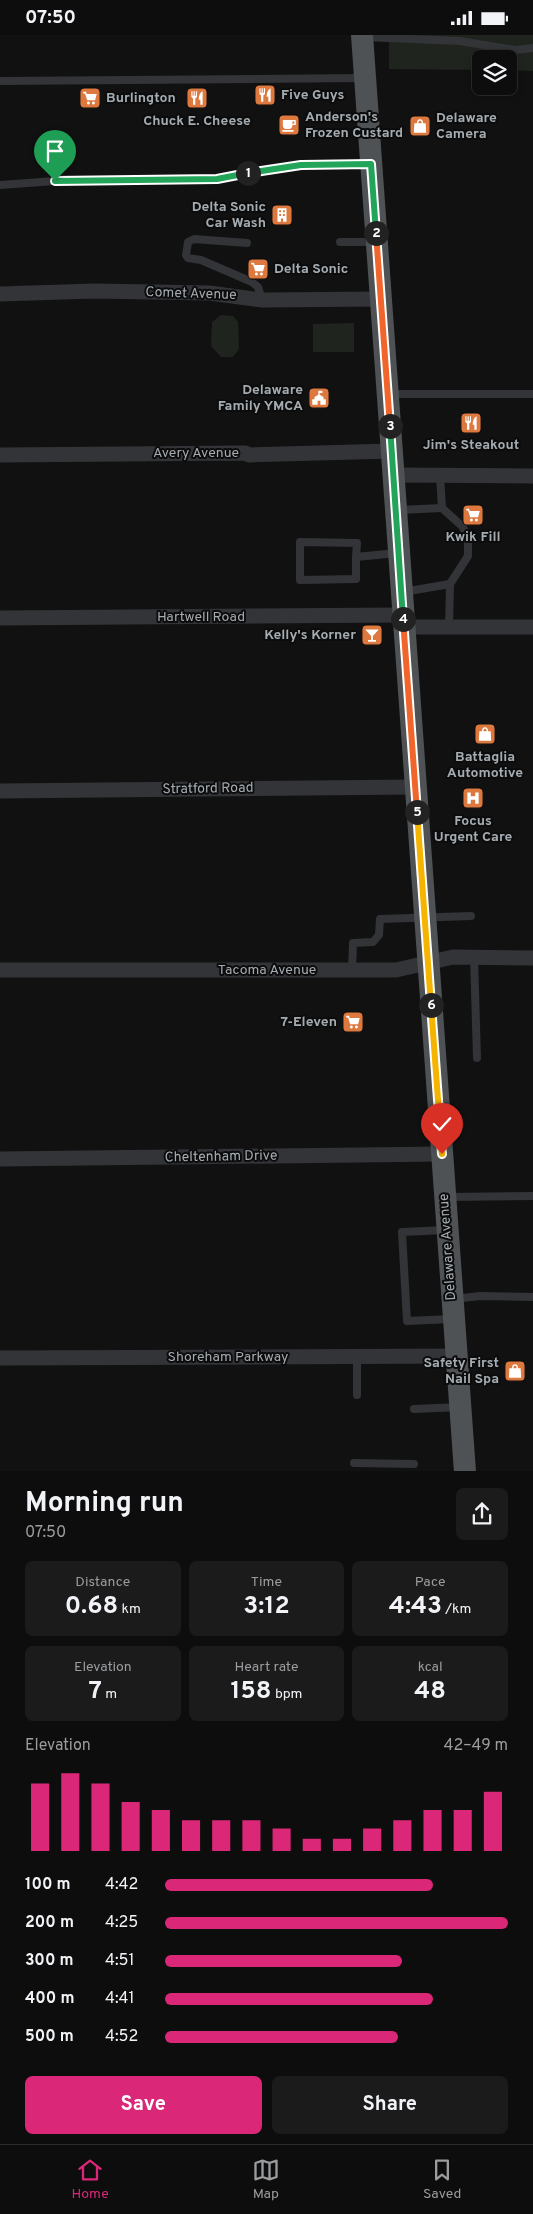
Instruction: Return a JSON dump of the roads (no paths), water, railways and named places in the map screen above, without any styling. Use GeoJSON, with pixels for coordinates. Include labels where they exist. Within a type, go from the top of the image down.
{"type":"FeatureCollection","features":[{"type":"Feature","properties":{"kind":"main road","name":"Delaware Avenue"},"geometry":{"type":"LineString","coordinates":[[362,36],[464,1471]]}},
{"type":"Feature","properties":{"kind":"street","name":"Comet Avenue"},"geometry":{"type":"LineString","coordinates":[[0,294],[94,291],[209,293],[262,300],[382,299]]}},
{"type":"Feature","properties":{"kind":"street","name":"Avery Avenue"},"geometry":{"type":"LineString","coordinates":[[0,455],[245,453],[249,455],[392,451]]}},
{"type":"Feature","properties":{"kind":"street"},"geometry":{"type":"LineString","coordinates":[[393,475],[533,476]]}},
{"type":"Feature","properties":{"kind":"street","name":"Hartwell Road"},"geometry":{"type":"LineString","coordinates":[[0,618],[403,621],[448,627],[533,627]]}},
{"type":"Feature","properties":{"kind":"street","name":"Stratford Road"},"geometry":{"type":"LineString","coordinates":[[0,791],[415,787]]}},
{"type":"Feature","properties":{"kind":"street","name":"Tacoma Avenue"},"geometry":{"type":"LineString","coordinates":[[0,970],[396,970],[453,957],[533,958]]}},
{"type":"Feature","properties":{"kind":"street","name":"Cheltenham Drive"},"geometry":{"type":"LineString","coordinates":[[0,1159],[442,1154]]}},
{"type":"Feature","properties":{"kind":"street","name":"Shoreham Parkway"},"geometry":{"type":"LineString","coordinates":[[0,1358],[456,1356]]}},
{"type":"Feature","properties":{"kind":"lane"},"geometry":{"type":"LineString","coordinates":[[362,36],[460,41],[515,50],[533,48]]}},
{"type":"Feature","properties":{"kind":"lane"},"geometry":{"type":"LineString","coordinates":[[0,81],[365,77]]}},
{"type":"Feature","properties":{"kind":"lane"},"geometry":{"type":"LineString","coordinates":[[0,185],[82,180],[217,179],[301,165],[371,164]]}},
{"type":"Feature","properties":{"kind":"lane"},"geometry":{"type":"LineString","coordinates":[[247,243],[194,239],[188,242],[186,255],[252,282],[258,287],[262,300]]}},
{"type":"Feature","properties":{"kind":"lane"},"geometry":{"type":"LineString","coordinates":[[340,242],[377,242]]}},
{"type":"Feature","properties":{"kind":"lane"},"geometry":{"type":"LineString","coordinates":[[388,393],[533,394]]}},
{"type":"Feature","properties":{"kind":"lane"},"geometry":{"type":"LineString","coordinates":[[440,475],[442,508],[463,527],[468,542],[468,556],[450,584],[448,627]]}},
{"type":"Feature","properties":{"kind":"lane"},"geometry":{"type":"LineString","coordinates":[[396,510],[442,508]]}},
{"type":"Feature","properties":{"kind":"lane"},"geometry":{"type":"LineString","coordinates":[[300,542],[356,543],[356,557],[356,579],[300,579],[300,542]]}},
{"type":"Feature","properties":{"kind":"lane"},"geometry":{"type":"LineString","coordinates":[[356,557],[399,553]]}},
{"type":"Feature","properties":{"kind":"lane"},"geometry":{"type":"LineString","coordinates":[[402,593],[450,584]]}},
{"type":"Feature","properties":{"kind":"lane"},"geometry":{"type":"LineString","coordinates":[[352,970],[353,943],[373,942],[379,935],[380,919],[424,916],[471,916]]}},
{"type":"Feature","properties":{"kind":"lane"},"geometry":{"type":"LineString","coordinates":[[474,957],[477,1058]]}},
{"type":"Feature","properties":{"kind":"lane"},"geometry":{"type":"LineString","coordinates":[[445,1197],[533,1196]]}},
{"type":"Feature","properties":{"kind":"lane"},"geometry":{"type":"LineString","coordinates":[[447,1230],[402,1232],[407,1321],[453,1309],[480,1296],[533,1297]]}},
{"type":"Feature","properties":{"kind":"lane"},"geometry":{"type":"LineString","coordinates":[[357,1395],[358,1356]]}},
{"type":"Feature","properties":{"kind":"lane"},"geometry":{"type":"LineString","coordinates":[[414,1409],[460,1407]]}},
{"type":"Feature","properties":{"kind":"lane"},"geometry":{"type":"LineString","coordinates":[[354,1463],[414,1464]]}},
{"type":"Feature","properties":{"kind":"place","name":"Five Guys"},"geometry":{"type":"Point","coordinates":[265,95]}},
{"type":"Feature","properties":{"kind":"place","name":"Burlington"},"geometry":{"type":"Point","coordinates":[90,98]}},
{"type":"Feature","properties":{"kind":"place","name":"Chuck E. Cheese"},"geometry":{"type":"Point","coordinates":[197,98]}},
{"type":"Feature","properties":{"kind":"place","name":"Anderson's Frozen Custard"},"geometry":{"type":"Point","coordinates":[289,125]}},
{"type":"Feature","properties":{"kind":"place","name":"Delaware Camera"},"geometry":{"type":"Point","coordinates":[420,126]}},
{"type":"Feature","properties":{"kind":"place","name":"Delta Sonic Car Wash"},"geometry":{"type":"Point","coordinates":[282,215]}},
{"type":"Feature","properties":{"kind":"place","name":"Delta Sonic"},"geometry":{"type":"Point","coordinates":[258,269]}},
{"type":"Feature","properties":{"kind":"place","name":"Delaware Family YMCA"},"geometry":{"type":"Point","coordinates":[319,398]}},
{"type":"Feature","properties":{"kind":"place","name":"Jim's Steakout"},"geometry":{"type":"Point","coordinates":[471,423]}},
{"type":"Feature","properties":{"kind":"place","name":"Kwik Fill"},"geometry":{"type":"Point","coordinates":[473,515]}},
{"type":"Feature","properties":{"kind":"place","name":"Kelly's Korner"},"geometry":{"type":"Point","coordinates":[372,635]}},
{"type":"Feature","properties":{"kind":"place","name":"Battaglia Automotive"},"geometry":{"type":"Point","coordinates":[485,734]}},
{"type":"Feature","properties":{"kind":"place","name":"Focus Urgent Care"},"geometry":{"type":"Point","coordinates":[473,798]}},
{"type":"Feature","properties":{"kind":"place","name":"7-Eleven"},"geometry":{"type":"Point","coordinates":[353,1022]}},
{"type":"Feature","properties":{"kind":"place","name":"Safety First Nail Spa"},"geometry":{"type":"Point","coordinates":[515,1371]}}]}
